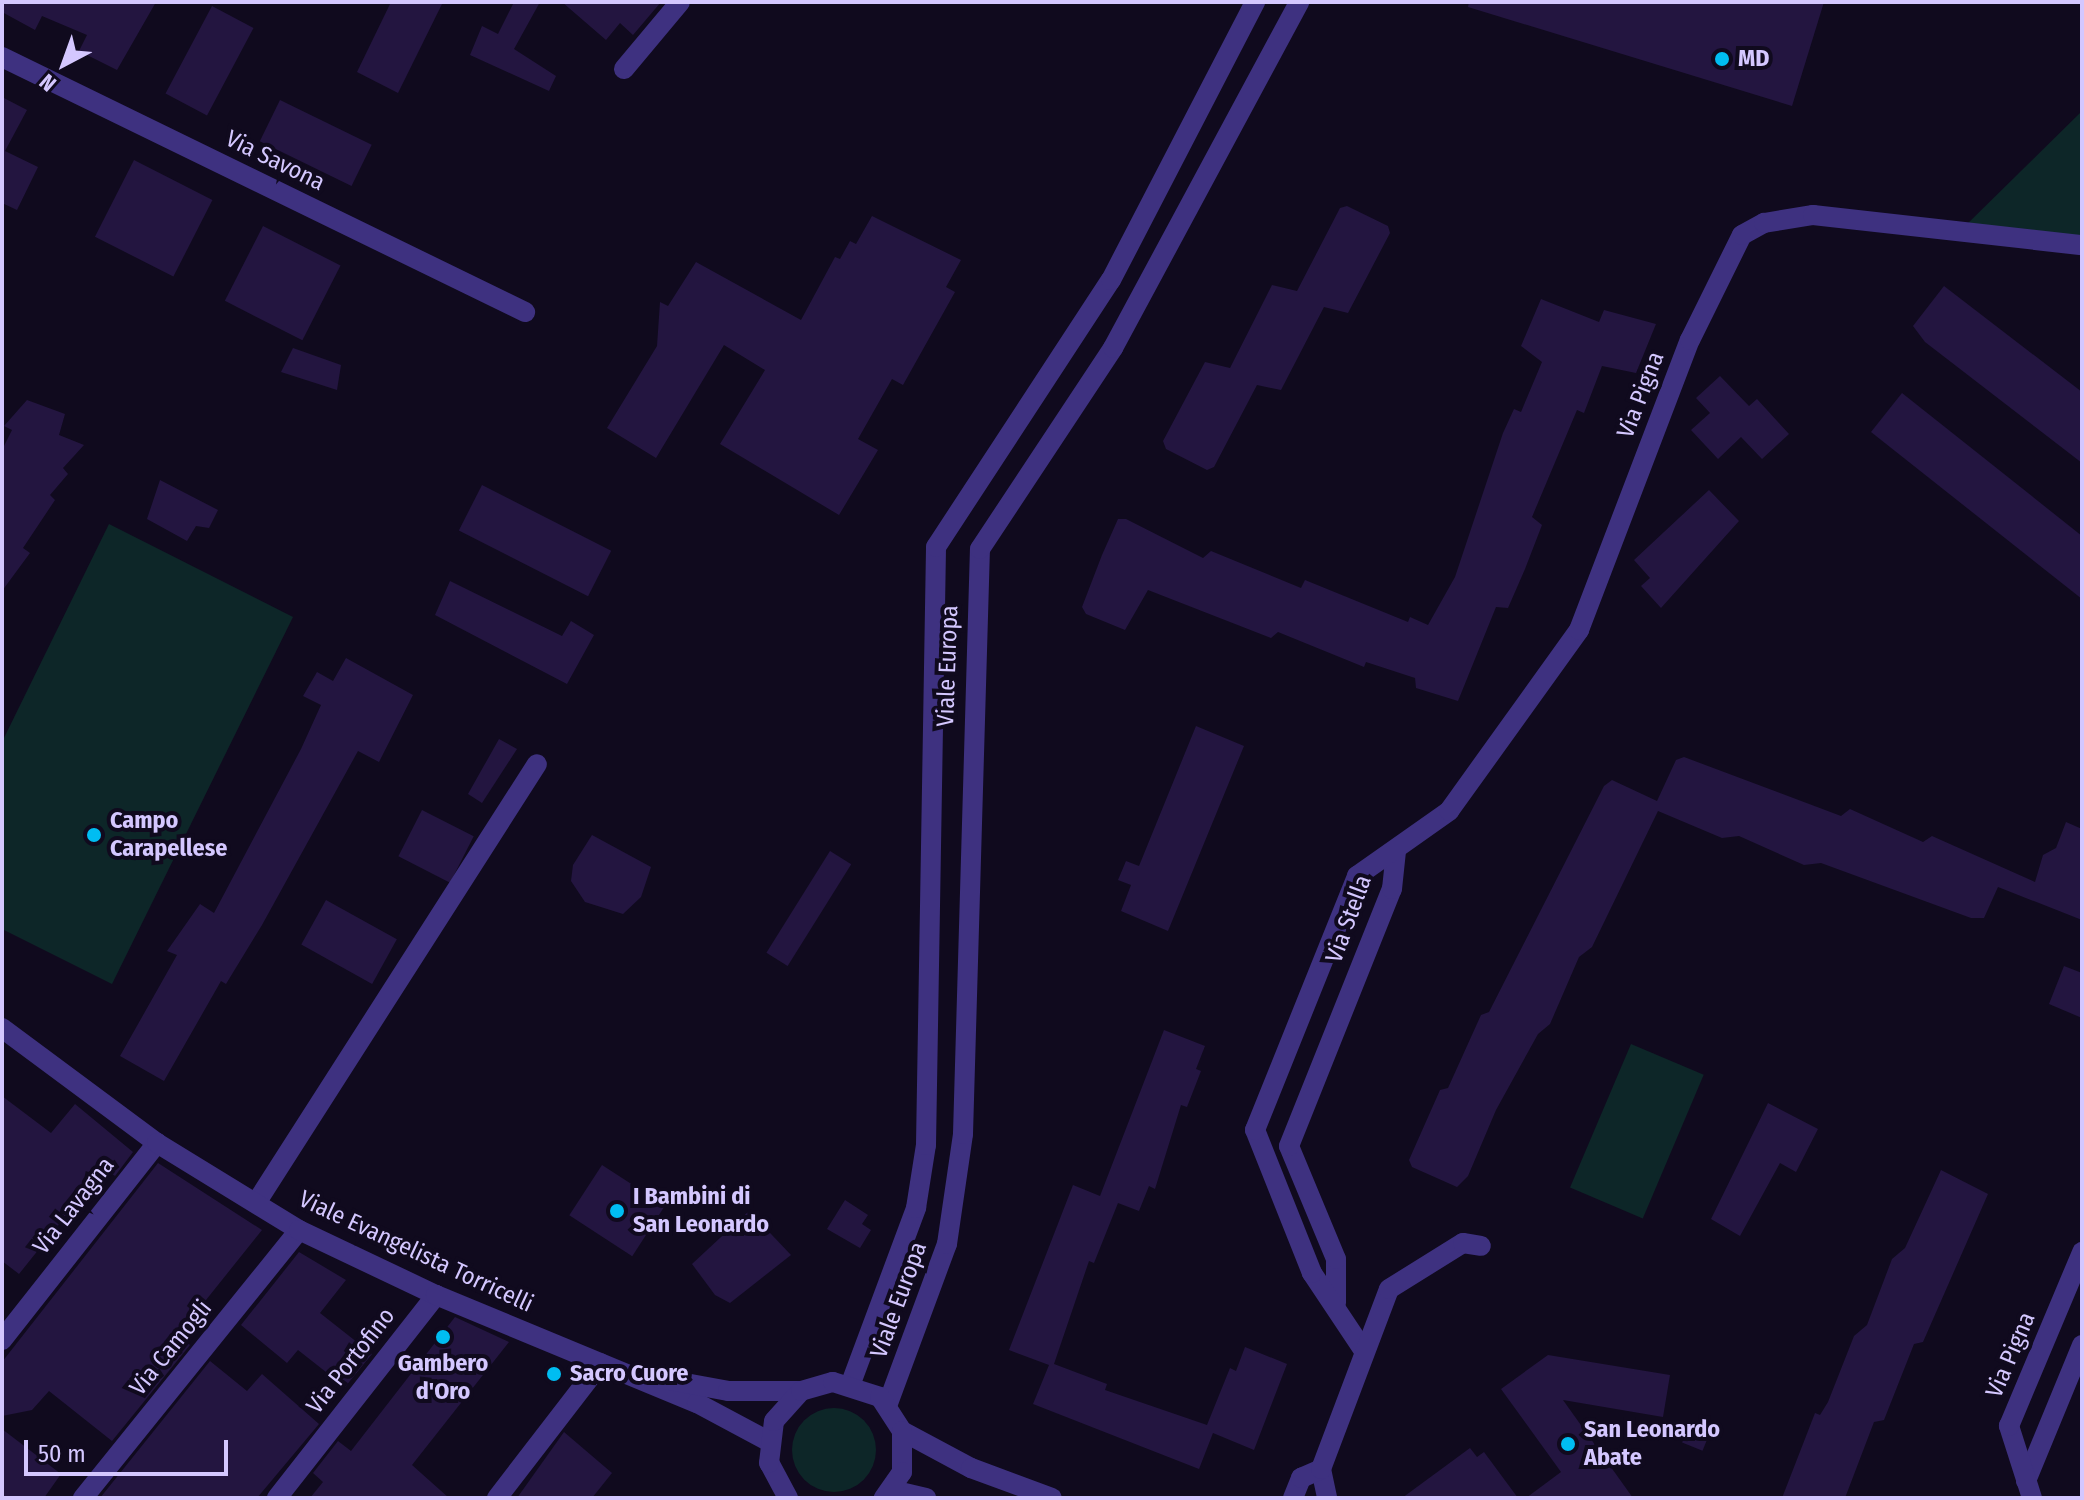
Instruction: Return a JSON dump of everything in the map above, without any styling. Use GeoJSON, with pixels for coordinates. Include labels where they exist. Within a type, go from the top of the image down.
{"type":"FeatureCollection","features":[{"type":"Feature","properties":{"kind":"street"},"geometry":{"type":"LineString","coordinates":[[624,69],[680,2]]}},
{"type":"Feature","properties":{"kind":"street","name":"Viale Europa"},"geometry":{"type":"LineString","coordinates":[[851,1383],[916,1208],[926,1145],[936,547],[1111,280],[1255,2]]}},
{"type":"Feature","properties":{"kind":"street","name":"Viale Europa"},"geometry":{"type":"LineString","coordinates":[[887,1406],[947,1244],[963,1134],[980,549],[1113,348],[1299,2]]}},
{"type":"Feature","properties":{"kind":"street","name":"Via Savona"},"geometry":{"type":"LineString","coordinates":[[2,57],[525,312]]}},
{"type":"Feature","properties":{"kind":"street","name":"Via Pigna"},"geometry":{"type":"LineString","coordinates":[[1396,852],[1449,811],[1579,630],[1690,340],[1742,235],[1764,223],[1813,215],[2082,245]]}},
{"type":"Feature","properties":{"kind":"street"},"geometry":{"type":"LineString","coordinates":[[256,1203],[537,764]]}},
{"type":"Feature","properties":{"kind":"street","name":"Via Stella"},"geometry":{"type":"LineString","coordinates":[[1364,1351],[1336,1303],[1312,1273],[1255,1130],[1357,876],[1396,852]]}},
{"type":"Feature","properties":{"kind":"street","name":"Via Stella"},"geometry":{"type":"LineString","coordinates":[[1336,1303],[1336,1259],[1289,1146],[1392,889],[1396,852]]}},
{"type":"Feature","properties":{"kind":"street","name":"Viale Evangelista Torricelli"},"geometry":{"type":"LineString","coordinates":[[2,1028],[157,1143],[299,1230],[436,1295],[621,1371],[768,1441]]}},
{"type":"Feature","properties":{"kind":"street","name":"Via Lavagna"},"geometry":{"type":"LineString","coordinates":[[2,1340],[157,1143]]}},
{"type":"Feature","properties":{"kind":"street","name":"Via Camogli"},"geometry":{"type":"LineString","coordinates":[[83,1498],[299,1230]]}},
{"type":"Feature","properties":{"kind":"street"},"geometry":{"type":"LineString","coordinates":[[1327,1498],[1321,1469],[1389,1289],[1463,1243],[1481,1246]]}},
{"type":"Feature","properties":{"kind":"street","name":"Via Pigna"},"geometry":{"type":"LineString","coordinates":[[2029,1489],[2009,1426],[2082,1252]]}},
{"type":"Feature","properties":{"kind":"street","name":"Via Portofino"},"geometry":{"type":"LineString","coordinates":[[277,1498],[436,1295]]}},
{"type":"Feature","properties":{"kind":"street","name":"Via Pigna"},"geometry":{"type":"LineString","coordinates":[[2029,1489],[2082,1345]]}},
{"type":"Feature","properties":{"kind":"street"},"geometry":{"type":"LineString","coordinates":[[497,1498],[601,1363]]}},
{"type":"Feature","properties":{"kind":"street","name":"Viale Evangelista Torricelli"},"geometry":{"type":"LineString","coordinates":[[621,1371],[728,1391],[801,1391],[851,1383]]}},
{"type":"Feature","properties":{"kind":"street"},"geometry":{"type":"LineString","coordinates":[[851,1383],[887,1406],[902,1431],[905,1451],[888,1494],[926,1498]]}},
{"type":"Feature","properties":{"kind":"street"},"geometry":{"type":"LineString","coordinates":[[788,1498],[769,1463],[768,1441],[785,1404],[801,1391]]}},
{"type":"Feature","properties":{"kind":"street"},"geometry":{"type":"LineString","coordinates":[[902,1431],[971,1468],[1052,1498]]}},
{"type":"Feature","properties":{"kind":"street"},"geometry":{"type":"LineString","coordinates":[[1293,1498],[1301,1478],[1321,1469]]}},
{"type":"Feature","properties":{"kind":"green space"},"geometry":{"type":"Polygon","coordinates":[[[2082,111],[2082,240],[1960,231],[2082,111]]]}},
{"type":"Feature","properties":{"kind":"green space","name":"Campo Carapellese"},"geometry":{"type":"Polygon","coordinates":[[[109,524],[293,617],[112,984],[2,929],[2,742],[109,524]]]}},
{"type":"Feature","properties":{"kind":"green space"},"geometry":{"type":"Polygon","coordinates":[[[1631,1044],[1704,1075],[1643,1218],[1570,1188],[1631,1044]]]}},
{"type":"Feature","properties":{"kind":"green space"},"geometry":{"type":"Polygon","coordinates":[[[834,1408],[850,1411],[864,1420],[873,1434],[876,1450],[873,1466],[864,1480],[850,1489],[834,1492],[818,1489],[804,1480],[795,1466],[792,1450],[795,1434],[804,1420],[818,1411],[834,1408]]]}},
{"type":"Feature","properties":{"kind":"building"},"geometry":{"type":"Polygon","coordinates":[[[2,2],[156,2],[117,70],[79,51],[87,35],[42,16],[35,30],[2,12],[2,2]]]}},
{"type":"Feature","properties":{"kind":"building"},"geometry":{"type":"Polygon","coordinates":[[[391,2],[443,2],[398,93],[357,72],[391,2]]]}},
{"type":"Feature","properties":{"kind":"building"},"geometry":{"type":"Polygon","coordinates":[[[514,2],[540,2],[514,49],[556,76],[549,91],[470,55],[482,26],[498,34],[514,2]]]}},
{"type":"Feature","properties":{"kind":"building"},"geometry":{"type":"Polygon","coordinates":[[[562,2],[661,2],[633,35],[620,23],[606,40],[562,2]]]}},
{"type":"Feature","properties":{"kind":"building","name":"MD"},"geometry":{"type":"Polygon","coordinates":[[[1469,2],[1824,2],[1792,106],[1468,7],[1469,2]]]}},
{"type":"Feature","properties":{"kind":"building"},"geometry":{"type":"Polygon","coordinates":[[[212,6],[253,28],[207,115],[166,93],[212,6]]]}},
{"type":"Feature","properties":{"kind":"building"},"geometry":{"type":"Polygon","coordinates":[[[2,97],[27,110],[5,151],[38,167],[17,210],[2,203],[2,97]]]}},
{"type":"Feature","properties":{"kind":"building"},"geometry":{"type":"Polygon","coordinates":[[[280,100],[372,145],[352,186],[260,141],[280,100]]]}},
{"type":"Feature","properties":{"kind":"building"},"geometry":{"type":"Polygon","coordinates":[[[134,160],[212,200],[173,277],[95,237],[134,160]]]}},
{"type":"Feature","properties":{"kind":"building"},"geometry":{"type":"Polygon","coordinates":[[[1347,206],[1388,226],[1390,233],[1348,313],[1324,307],[1281,390],[1257,385],[1214,467],[1207,470],[1166,449],[1163,441],[1205,362],[1230,368],[1272,285],[1297,291],[1340,208],[1347,206]]]}},
{"type":"Feature","properties":{"kind":"building"},"geometry":{"type":"Polygon","coordinates":[[[872,216],[961,260],[946,287],[955,292],[903,385],[892,379],[858,439],[878,450],[839,515],[720,444],[765,370],[724,345],[656,458],[607,428],[657,346],[660,302],[668,306],[696,262],[801,320],[835,257],[840,259],[850,241],[856,244],[872,216]]]}},
{"type":"Feature","properties":{"kind":"building"},"geometry":{"type":"Polygon","coordinates":[[[263,226],[341,265],[302,340],[225,301],[263,226]]]}},
{"type":"Feature","properties":{"kind":"building"},"geometry":{"type":"Polygon","coordinates":[[[1944,286],[2082,392],[2082,463],[1925,342],[1913,326],[1944,286]]]}},
{"type":"Feature","properties":{"kind":"building"},"geometry":{"type":"Polygon","coordinates":[[[1541,299],[1599,322],[1604,310],[1656,324],[1636,373],[1602,366],[1584,413],[1577,410],[1532,517],[1542,525],[1525,569],[1508,608],[1496,607],[1458,701],[1416,688],[1415,678],[1366,662],[1364,667],[1278,632],[1271,638],[1148,590],[1125,630],[1086,614],[1082,607],[1102,555],[1118,519],[1126,519],[1203,558],[1211,551],[1301,588],[1305,580],[1408,622],[1410,617],[1428,625],[1455,577],[1503,433],[1514,409],[1521,412],[1542,362],[1521,346],[1541,299]]]}},
{"type":"Feature","properties":{"kind":"building"},"geometry":{"type":"Polygon","coordinates":[[[293,348],[341,365],[337,390],[281,372],[293,348]]]}},
{"type":"Feature","properties":{"kind":"building"},"geometry":{"type":"Polygon","coordinates":[[[1720,376],[1749,406],[1757,399],[1789,434],[1762,459],[1741,437],[1718,459],[1691,430],[1710,413],[1696,398],[1720,376]]]}},
{"type":"Feature","properties":{"kind":"building"},"geometry":{"type":"Polygon","coordinates":[[[1902,393],[2082,536],[2082,599],[1871,432],[1902,393]]]}},
{"type":"Feature","properties":{"kind":"building"},"geometry":{"type":"Polygon","coordinates":[[[27,400],[65,414],[59,435],[84,445],[63,468],[68,474],[50,495],[55,500],[23,548],[30,553],[2,591],[2,450],[12,430],[4,426],[27,400]]]}},
{"type":"Feature","properties":{"kind":"building"},"geometry":{"type":"Polygon","coordinates":[[[160,480],[218,510],[209,528],[196,526],[187,541],[147,519],[160,480]]]}},
{"type":"Feature","properties":{"kind":"building"},"geometry":{"type":"Polygon","coordinates":[[[482,485],[611,551],[588,596],[459,530],[482,485]]]}},
{"type":"Feature","properties":{"kind":"building"},"geometry":{"type":"Polygon","coordinates":[[[1709,490],[1739,521],[1661,608],[1641,586],[1650,578],[1634,560],[1709,490]]]}},
{"type":"Feature","properties":{"kind":"building"},"geometry":{"type":"Polygon","coordinates":[[[450,581],[562,636],[571,621],[594,635],[567,684],[435,615],[450,581]]]}},
{"type":"Feature","properties":{"kind":"building"},"geometry":{"type":"Polygon","coordinates":[[[346,658],[413,695],[379,762],[358,751],[262,925],[226,984],[221,981],[164,1081],[120,1056],[177,955],[167,951],[200,904],[214,913],[301,749],[321,705],[303,696],[317,672],[333,681],[346,658]]]}},
{"type":"Feature","properties":{"kind":"building"},"geometry":{"type":"Polygon","coordinates":[[[1196,726],[1244,746],[1168,931],[1121,911],[1131,885],[1118,880],[1126,861],[1139,866],[1196,726]]]}},
{"type":"Feature","properties":{"kind":"building"},"geometry":{"type":"Polygon","coordinates":[[[499,739],[517,749],[482,803],[468,794],[499,739]]]}},
{"type":"Feature","properties":{"kind":"building"},"geometry":{"type":"Polygon","coordinates":[[[1684,757],[1841,816],[1850,809],[1923,842],[1932,836],[2035,882],[2043,855],[2056,848],[2066,822],[2082,829],[2082,920],[1998,887],[1984,918],[1971,918],[1821,863],[1804,865],[1739,836],[1722,838],[1658,811],[1592,947],[1579,957],[1550,1024],[1538,1034],[1496,1110],[1468,1176],[1457,1187],[1412,1167],[1409,1160],[1440,1090],[1448,1088],[1481,1015],[1489,1012],[1604,786],[1612,780],[1657,801],[1676,760],[1684,757]]]}},
{"type":"Feature","properties":{"kind":"building"},"geometry":{"type":"Polygon","coordinates":[[[422,810],[474,836],[450,883],[398,856],[422,810]]]}},
{"type":"Feature","properties":{"kind":"building"},"geometry":{"type":"Polygon","coordinates":[[[592,835],[651,867],[641,897],[623,914],[585,902],[571,881],[573,865],[592,835]]]}},
{"type":"Feature","properties":{"kind":"building"},"geometry":{"type":"Polygon","coordinates":[[[830,851],[851,864],[788,966],[766,953],[830,851]]]}},
{"type":"Feature","properties":{"kind":"building"},"geometry":{"type":"Polygon","coordinates":[[[326,900],[397,939],[372,984],[301,945],[326,900]]]}},
{"type":"Feature","properties":{"kind":"building"},"geometry":{"type":"Polygon","coordinates":[[[2064,966],[2082,973],[2082,1018],[2049,1004],[2064,966]]]}},
{"type":"Feature","properties":{"kind":"building"},"geometry":{"type":"Polygon","coordinates":[[[1164,1030],[1205,1046],[1196,1069],[1201,1071],[1187,1107],[1181,1105],[1155,1189],[1149,1186],[1139,1211],[1118,1203],[1094,1263],[1089,1261],[1054,1364],[1107,1384],[1105,1390],[1207,1425],[1230,1368],[1236,1371],[1245,1347],[1287,1364],[1254,1450],[1213,1433],[1199,1469],[1033,1404],[1049,1365],[1009,1350],[1073,1185],[1100,1196],[1164,1030]]]}},
{"type":"Feature","properties":{"kind":"building"},"geometry":{"type":"Polygon","coordinates":[[[2,1096],[51,1133],[75,1104],[133,1152],[115,1176],[104,1168],[19,1274],[2,1261],[2,1096]]]}},
{"type":"Feature","properties":{"kind":"building"},"geometry":{"type":"Polygon","coordinates":[[[1768,1103],[1818,1129],[1796,1172],[1780,1163],[1740,1236],[1711,1219],[1768,1103]]]}},
{"type":"Feature","properties":{"kind":"building"},"geometry":{"type":"Polygon","coordinates":[[[158,1163],[262,1230],[178,1335],[190,1345],[112,1441],[49,1391],[32,1410],[2,1416],[2,1362],[158,1163]]]}},
{"type":"Feature","properties":{"kind":"building","name":"I Bambini di San Leonardo"},"geometry":{"type":"Polygon","coordinates":[[[602,1165],[665,1206],[632,1256],[569,1215],[602,1165]]]}},
{"type":"Feature","properties":{"kind":"building"},"geometry":{"type":"Polygon","coordinates":[[[1941,1170],[1988,1194],[1923,1342],[1914,1344],[1884,1420],[1874,1422],[1845,1498],[1782,1498],[1815,1413],[1820,1415],[1828,1402],[1854,1336],[1867,1325],[1892,1259],[1905,1248],[1941,1170]]]}},
{"type":"Feature","properties":{"kind":"building"},"geometry":{"type":"Polygon","coordinates":[[[845,1200],[868,1215],[862,1224],[871,1230],[860,1248],[827,1229],[845,1200]]]}},
{"type":"Feature","properties":{"kind":"building"},"geometry":{"type":"Polygon","coordinates":[[[749,1211],[791,1255],[730,1303],[715,1295],[692,1264],[749,1211]]]}},
{"type":"Feature","properties":{"kind":"building"},"geometry":{"type":"Polygon","coordinates":[[[299,1252],[346,1280],[320,1313],[372,1354],[345,1387],[298,1350],[287,1363],[241,1325],[299,1252]]]}},
{"type":"Feature","properties":{"kind":"building"},"geometry":{"type":"Polygon","coordinates":[[[455,1317],[509,1342],[412,1465],[449,1498],[310,1498],[323,1482],[313,1473],[338,1441],[351,1451],[455,1317]]]}},
{"type":"Feature","properties":{"kind":"building","name":"San Leonardo Abate"},"geometry":{"type":"Polygon","coordinates":[[[1548,1355],[1670,1375],[1663,1417],[1563,1400],[1633,1498],[1526,1498],[1561,1472],[1501,1389],[1548,1355]]]}},
{"type":"Feature","properties":{"kind":"building"},"geometry":{"type":"Polygon","coordinates":[[[210,1361],[247,1391],[262,1374],[319,1424],[257,1498],[100,1498],[210,1361]]]}},
{"type":"Feature","properties":{"kind":"building"},"geometry":{"type":"Polygon","coordinates":[[[1690,1423],[1710,1431],[1703,1451],[1682,1442],[1690,1423]]]}},
{"type":"Feature","properties":{"kind":"building"},"geometry":{"type":"Polygon","coordinates":[[[2,1429],[61,1474],[44,1498],[2,1498],[2,1429]]]}},
{"type":"Feature","properties":{"kind":"building"},"geometry":{"type":"Polygon","coordinates":[[[564,1432],[612,1473],[592,1498],[517,1498],[564,1432]]]}},
{"type":"Feature","properties":{"kind":"building","name":"San Leonardo Abate"},"geometry":{"type":"Polygon","coordinates":[[[1470,1448],[1477,1457],[1484,1452],[1518,1498],[1402,1498],[1470,1448]]]}},
{"type":"Feature","properties":{"kind":"place","name":"MD"},"geometry":{"type":"Point","coordinates":[1722,59]}},
{"type":"Feature","properties":{"kind":"place","name":"Campo Carapellese"},"geometry":{"type":"Point","coordinates":[94,835]}},
{"type":"Feature","properties":{"kind":"place","name":"I Bambini di San Leonardo"},"geometry":{"type":"Point","coordinates":[617,1211]}},
{"type":"Feature","properties":{"kind":"place","name":"Gambero d'Oro"},"geometry":{"type":"Point","coordinates":[443,1337]}},
{"type":"Feature","properties":{"kind":"place","name":"Sacro Cuore"},"geometry":{"type":"Point","coordinates":[554,1374]}},
{"type":"Feature","properties":{"kind":"place","name":"San Leonardo Abate"},"geometry":{"type":"Point","coordinates":[1568,1444]}}]}
